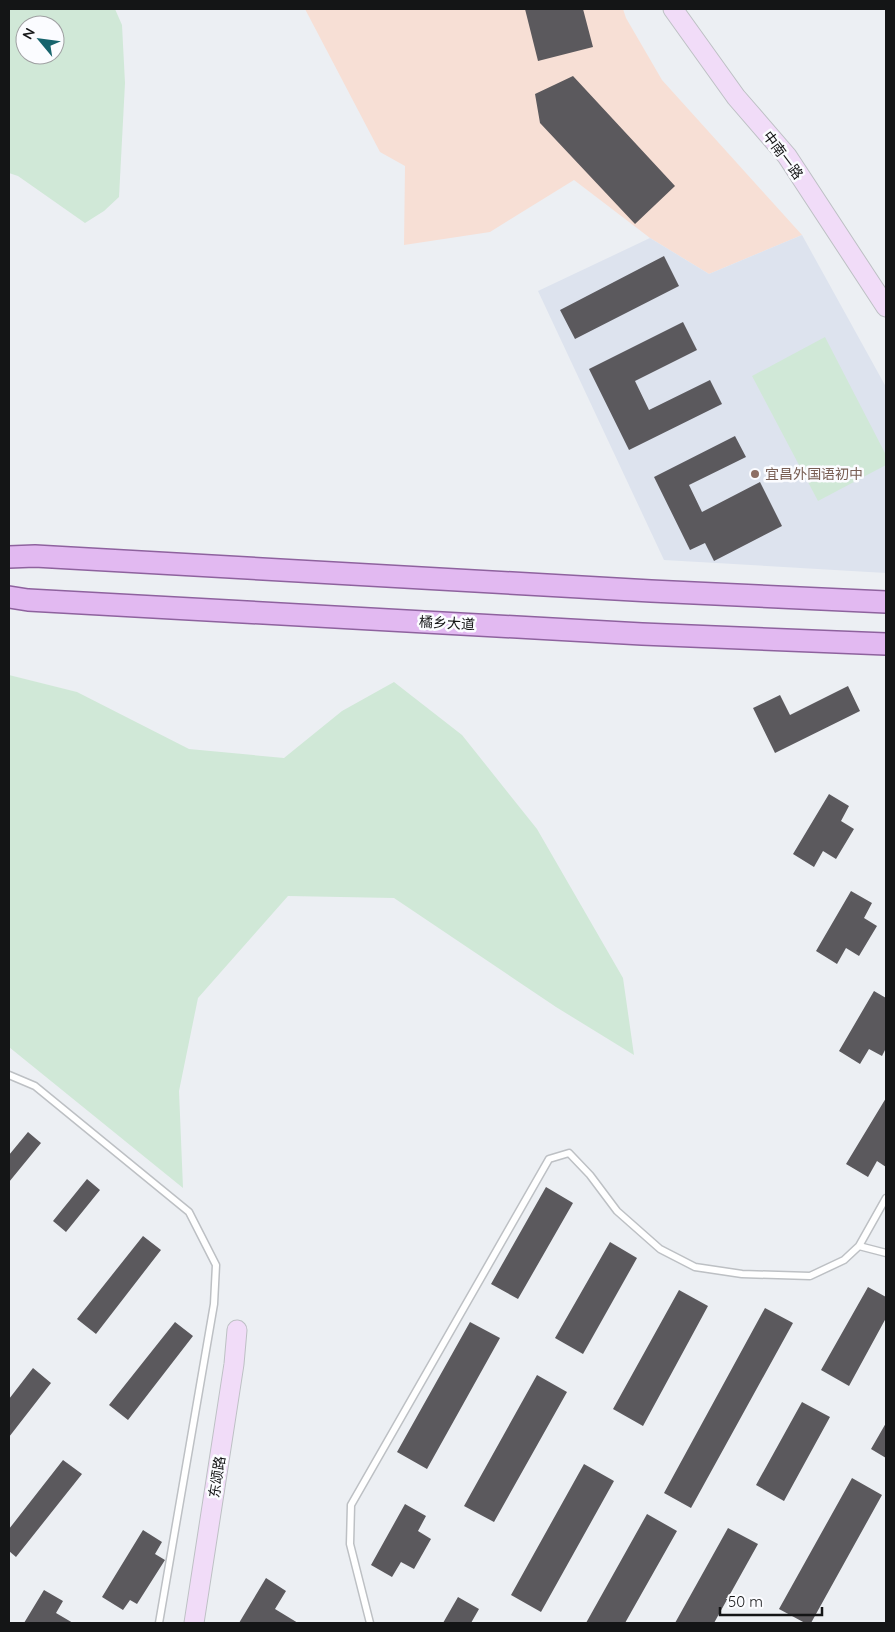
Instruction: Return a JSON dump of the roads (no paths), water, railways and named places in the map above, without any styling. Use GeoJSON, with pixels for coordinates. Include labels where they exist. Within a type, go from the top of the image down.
{"type":"FeatureCollection","features":[{"type":"Feature","properties":{"kind":"main road"},"geometry":{"type":"LineString","coordinates":[[9,552],[36,556],[651,591],[886,602]]}},
{"type":"Feature","properties":{"kind":"main road"},"geometry":{"type":"LineString","coordinates":[[9,557],[36,556]]}},
{"type":"Feature","properties":{"kind":"main road","name":"橘乡大道"},"geometry":{"type":"LineString","coordinates":[[15,599],[642,634],[886,644]]}},
{"type":"Feature","properties":{"kind":"street","name":"中南一路"},"geometry":{"type":"LineString","coordinates":[[673,9],[736,97],[787,156],[886,308]]}},
{"type":"Feature","properties":{"kind":"street","name":"东颂路"},"geometry":{"type":"LineString","coordinates":[[194,1623],[234,1364],[237,1330]]}},
{"type":"Feature","properties":{"kind":"lane"},"geometry":{"type":"LineString","coordinates":[[9,1075],[34,1086],[189,1212],[216,1265],[214,1304],[159,1623]]}},
{"type":"Feature","properties":{"kind":"lane"},"geometry":{"type":"LineString","coordinates":[[370,1623],[350,1544],[351,1505],[549,1159],[569,1153],[590,1175],[617,1211],[660,1249],[695,1267],[742,1274],[810,1276],[844,1260],[859,1246],[886,1198]]}},
{"type":"Feature","properties":{"kind":"lane"},"geometry":{"type":"LineString","coordinates":[[859,1246],[886,1253]]}},
{"type":"Feature","properties":{"kind":"place","name":"宜昌外国语初中"},"geometry":{"type":"Point","coordinates":[755,474]}}]}
